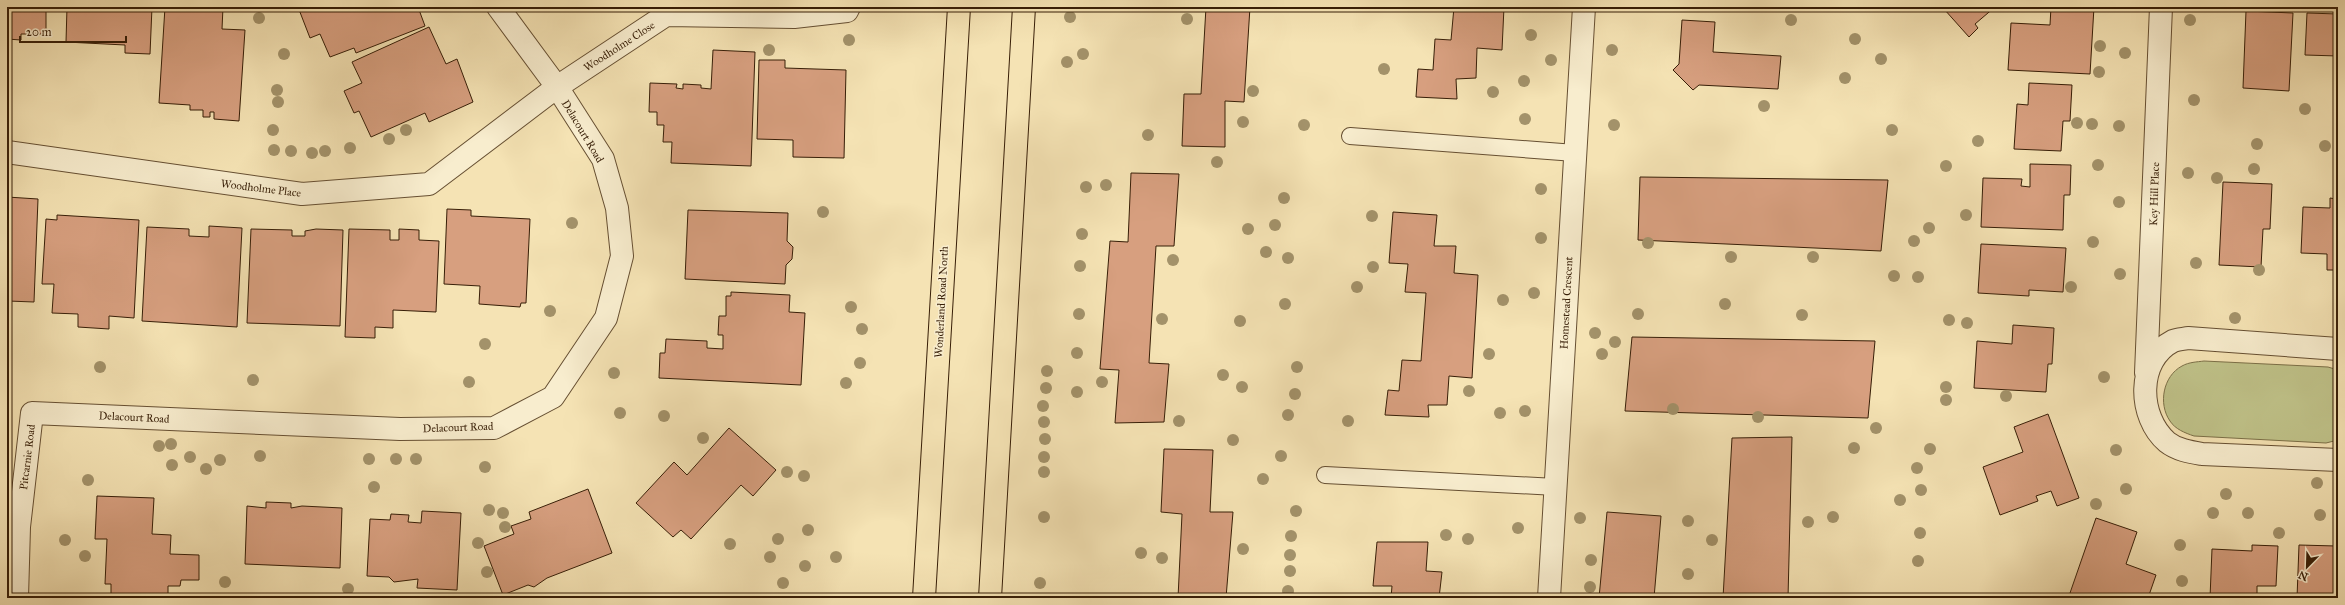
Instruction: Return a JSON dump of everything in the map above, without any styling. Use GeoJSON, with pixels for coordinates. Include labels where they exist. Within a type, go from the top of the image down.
{"type":"FeatureCollection","features":[{"type":"Feature","properties":{"kind":"main road","name":"Wonderland Road North"},"geometry":{"type":"LineString","coordinates":[[924,598],[959,7]]}},
{"type":"Feature","properties":{"kind":"main road"},"geometry":{"type":"LineString","coordinates":[[990,598],[1024,7]]}},
{"type":"Feature","properties":{"kind":"street","name":"Delacourt Road"},"geometry":{"type":"LineString","coordinates":[[32,412],[400,429],[494,428],[553,397],[606,318],[622,256],[617,208],[602,159],[557,88],[498,7]]}},
{"type":"Feature","properties":{"kind":"street","name":"Woodholme Close"},"geometry":{"type":"LineString","coordinates":[[557,88],[666,15],[794,18],[846,11],[849,7]]}},
{"type":"Feature","properties":{"kind":"street","name":"Homestead Crescent"},"geometry":{"type":"LineString","coordinates":[[1549,598],[1584,7]]}},
{"type":"Feature","properties":{"kind":"street","name":"Key Hill Place"},"geometry":{"type":"LineString","coordinates":[[2161,7],[2145,398],[2149,415],[2157,431],[2168,443],[2183,450],[2209,454],[2338,460]]}},
{"type":"Feature","properties":{"kind":"street","name":"Woodholme Place"},"geometry":{"type":"LineString","coordinates":[[7,152],[302,194],[429,184],[557,88]]}},
{"type":"Feature","properties":{"kind":"street"},"geometry":{"type":"LineString","coordinates":[[2146,380],[2151,364],[2161,351],[2174,341],[2188,338],[2338,349]]}},
{"type":"Feature","properties":{"kind":"street","name":"Pitcarnie Road"},"geometry":{"type":"LineString","coordinates":[[17,598],[19,527],[32,412]]}},
{"type":"Feature","properties":{"kind":"lane"},"geometry":{"type":"LineString","coordinates":[[1350,136],[1575,153]]}},
{"type":"Feature","properties":{"kind":"lane"},"geometry":{"type":"LineString","coordinates":[[1325,475],[1556,487]]}},
{"type":"Feature","properties":{"kind":"green space"},"geometry":{"type":"Polygon","coordinates":[[[2204,361],[2328,367],[2338,370],[2338,440],[2326,443],[2194,436],[2180,430],[2172,424],[2166,414],[2164,407],[2164,391],[2170,376],[2182,366],[2204,361]]]}},
{"type":"Feature","properties":{"kind":"building"},"geometry":{"type":"Polygon","coordinates":[[[7,7],[46,7],[46,34],[21,34],[21,40],[7,39],[7,7]]]}},
{"type":"Feature","properties":{"kind":"building"},"geometry":{"type":"Polygon","coordinates":[[[67,7],[152,7],[150,54],[125,53],[125,45],[66,42],[67,7]]]}},
{"type":"Feature","properties":{"kind":"building"},"geometry":{"type":"Polygon","coordinates":[[[165,7],[223,7],[222,29],[245,30],[239,121],[214,119],[214,112],[210,112],[210,117],[203,117],[203,110],[190,110],[190,105],[159,103],[165,7]]]}},
{"type":"Feature","properties":{"kind":"building"},"geometry":{"type":"Polygon","coordinates":[[[298,7],[418,7],[425,26],[356,53],[354,48],[330,57],[320,34],[310,38],[298,7]]]}},
{"type":"Feature","properties":{"kind":"building"},"geometry":{"type":"Polygon","coordinates":[[[1206,7],[1250,7],[1244,102],[1225,101],[1225,147],[1182,146],[1184,94],[1201,94],[1206,7]]]}},
{"type":"Feature","properties":{"kind":"building"},"geometry":{"type":"Polygon","coordinates":[[[1454,7],[1504,7],[1502,50],[1477,48],[1476,78],[1456,79],[1457,99],[1416,97],[1418,69],[1433,70],[1435,39],[1451,40],[1454,7]]]}},
{"type":"Feature","properties":{"kind":"building"},"geometry":{"type":"Polygon","coordinates":[[[1946,7],[1995,7],[1975,24],[1978,28],[1969,37],[1944,9],[1946,7]]]}},
{"type":"Feature","properties":{"kind":"building"},"geometry":{"type":"Polygon","coordinates":[[[2051,7],[2094,7],[2090,74],[2008,70],[2011,23],[2050,25],[2051,7]]]}},
{"type":"Feature","properties":{"kind":"building"},"geometry":{"type":"Polygon","coordinates":[[[2246,11],[2293,13],[2289,91],[2243,88],[2246,11]]]}},
{"type":"Feature","properties":{"kind":"building"},"geometry":{"type":"Polygon","coordinates":[[[2307,13],[2338,14],[2338,56],[2305,55],[2307,13]]]}},
{"type":"Feature","properties":{"kind":"building"},"geometry":{"type":"Polygon","coordinates":[[[1682,20],[1715,22],[1713,52],[1781,56],[1778,89],[1699,85],[1693,90],[1673,70],[1679,64],[1682,20]]]}},
{"type":"Feature","properties":{"kind":"building"},"geometry":{"type":"Polygon","coordinates":[[[429,27],[446,64],[457,59],[473,102],[429,122],[425,113],[371,137],[359,111],[354,113],[344,91],[362,83],[352,62],[429,27]]]}},
{"type":"Feature","properties":{"kind":"building"},"geometry":{"type":"Polygon","coordinates":[[[713,50],[755,52],[751,166],[671,163],[672,142],[663,142],[664,125],[657,125],[657,112],[649,112],[650,83],[677,84],[676,88],[683,89],[683,84],[701,85],[701,88],[711,89],[713,50]]]}},
{"type":"Feature","properties":{"kind":"building"},"geometry":{"type":"Polygon","coordinates":[[[759,60],[785,60],[785,68],[846,70],[844,158],[793,157],[793,140],[757,139],[759,60]]]}},
{"type":"Feature","properties":{"kind":"building"},"geometry":{"type":"Polygon","coordinates":[[[2029,83],[2072,85],[2070,121],[2063,121],[2061,151],[2014,149],[2017,104],[2028,105],[2029,83]]]}},
{"type":"Feature","properties":{"kind":"building"},"geometry":{"type":"Polygon","coordinates":[[[2030,164],[2071,165],[2070,195],[2064,195],[2063,230],[1981,227],[1983,178],[2022,179],[2021,186],[2030,187],[2030,164]]]}},
{"type":"Feature","properties":{"kind":"building"},"geometry":{"type":"Polygon","coordinates":[[[1131,173],[1179,174],[1174,246],[1156,246],[1149,363],[1169,364],[1164,422],[1115,423],[1119,370],[1100,369],[1110,241],[1128,242],[1131,173]]]}},
{"type":"Feature","properties":{"kind":"building"},"geometry":{"type":"Polygon","coordinates":[[[1640,177],[1888,180],[1881,251],[1638,240],[1640,177]]]}},
{"type":"Feature","properties":{"kind":"building"},"geometry":{"type":"Polygon","coordinates":[[[2337,177],[2338,270],[2327,270],[2327,254],[2301,253],[2303,207],[2330,208],[2330,198],[2336,199],[2337,177]]]}},
{"type":"Feature","properties":{"kind":"building"},"geometry":{"type":"Polygon","coordinates":[[[2223,182],[2272,184],[2270,229],[2263,229],[2261,267],[2219,265],[2223,182]]]}},
{"type":"Feature","properties":{"kind":"building"},"geometry":{"type":"Polygon","coordinates":[[[7,197],[38,199],[34,302],[8,301],[8,313],[7,197]]]}},
{"type":"Feature","properties":{"kind":"building"},"geometry":{"type":"Polygon","coordinates":[[[447,209],[471,210],[471,216],[530,219],[526,303],[521,303],[520,307],[479,304],[480,286],[444,284],[447,209]]]}},
{"type":"Feature","properties":{"kind":"building"},"geometry":{"type":"Polygon","coordinates":[[[688,210],[788,213],[787,241],[793,247],[792,259],[786,265],[785,284],[685,279],[688,210]]]}},
{"type":"Feature","properties":{"kind":"building"},"geometry":{"type":"Polygon","coordinates":[[[1393,212],[1437,215],[1434,246],[1456,246],[1454,273],[1478,275],[1472,378],[1449,376],[1447,405],[1428,405],[1429,417],[1385,415],[1388,390],[1399,391],[1402,360],[1421,361],[1426,293],[1405,292],[1408,264],[1389,263],[1393,212]]]}},
{"type":"Feature","properties":{"kind":"building"},"geometry":{"type":"Polygon","coordinates":[[[57,215],[139,220],[134,318],[109,316],[109,329],[78,327],[78,314],[52,313],[54,284],[42,284],[46,219],[57,220],[57,215]]]}},
{"type":"Feature","properties":{"kind":"building"},"geometry":{"type":"Polygon","coordinates":[[[209,226],[242,228],[237,327],[142,321],[147,227],[189,229],[189,236],[209,237],[209,226]]]}},
{"type":"Feature","properties":{"kind":"building"},"geometry":{"type":"Polygon","coordinates":[[[251,229],[292,230],[292,236],[305,236],[305,231],[316,229],[343,230],[340,326],[247,323],[251,229]]]}},
{"type":"Feature","properties":{"kind":"building"},"geometry":{"type":"Polygon","coordinates":[[[349,229],[390,230],[390,240],[399,240],[399,229],[419,230],[419,240],[439,241],[436,312],[393,310],[393,328],[375,327],[375,338],[345,337],[349,229]]]}},
{"type":"Feature","properties":{"kind":"building"},"geometry":{"type":"Polygon","coordinates":[[[1981,244],[2066,248],[2063,292],[2029,290],[2029,296],[1978,293],[1981,244]]]}},
{"type":"Feature","properties":{"kind":"building"},"geometry":{"type":"Polygon","coordinates":[[[731,292],[790,295],[789,312],[805,313],[801,385],[659,378],[660,353],[665,353],[666,339],[707,341],[707,348],[723,349],[723,335],[718,335],[719,316],[726,316],[726,296],[731,296],[731,292]]]}},
{"type":"Feature","properties":{"kind":"building"},"geometry":{"type":"Polygon","coordinates":[[[2013,325],[2054,328],[2052,364],[2048,364],[2046,392],[1974,388],[1977,341],[2012,344],[2013,325]]]}},
{"type":"Feature","properties":{"kind":"building"},"geometry":{"type":"Polygon","coordinates":[[[1632,337],[1875,341],[1868,418],[1625,411],[1632,337]]]}},
{"type":"Feature","properties":{"kind":"building"},"geometry":{"type":"Polygon","coordinates":[[[2048,414],[2079,498],[2057,506],[2051,491],[2036,496],[2038,501],[2000,515],[1983,467],[2023,452],[2014,427],[2048,414]]]}},
{"type":"Feature","properties":{"kind":"building"},"geometry":{"type":"Polygon","coordinates":[[[729,428],[776,470],[753,496],[741,485],[691,539],[681,530],[673,537],[636,503],[674,462],[687,475],[729,428]]]}},
{"type":"Feature","properties":{"kind":"building"},"geometry":{"type":"Polygon","coordinates":[[[1792,437],[1788,598],[1723,598],[1732,438],[1792,437]]]}},
{"type":"Feature","properties":{"kind":"building"},"geometry":{"type":"Polygon","coordinates":[[[1164,449],[1213,450],[1210,512],[1233,512],[1226,598],[1178,598],[1182,514],[1161,512],[1164,449]]]}},
{"type":"Feature","properties":{"kind":"building"},"geometry":{"type":"Polygon","coordinates":[[[588,489],[612,553],[547,578],[534,587],[528,585],[503,595],[484,546],[514,534],[511,526],[531,519],[529,512],[588,489]]]}},
{"type":"Feature","properties":{"kind":"building"},"geometry":{"type":"Polygon","coordinates":[[[97,496],[154,498],[152,534],[171,535],[170,554],[199,555],[199,580],[181,580],[180,586],[168,586],[168,598],[111,598],[111,584],[105,584],[107,539],[95,539],[97,496]]]}},
{"type":"Feature","properties":{"kind":"building"},"geometry":{"type":"Polygon","coordinates":[[[266,502],[291,503],[291,508],[302,506],[342,508],[340,568],[245,564],[247,506],[266,508],[266,502]]]}},
{"type":"Feature","properties":{"kind":"building"},"geometry":{"type":"Polygon","coordinates":[[[422,511],[461,513],[457,590],[417,588],[418,579],[394,582],[389,577],[367,576],[370,519],[390,520],[391,514],[409,515],[408,522],[421,523],[422,511]]]}},
{"type":"Feature","properties":{"kind":"building"},"geometry":{"type":"Polygon","coordinates":[[[1607,512],[1661,516],[1654,598],[1599,598],[1607,512]]]}},
{"type":"Feature","properties":{"kind":"building"},"geometry":{"type":"Polygon","coordinates":[[[2096,518],[2137,532],[2126,564],[2156,575],[2148,598],[2085,598],[2070,593],[2096,518]]]}},
{"type":"Feature","properties":{"kind":"building"},"geometry":{"type":"Polygon","coordinates":[[[2336,540],[2338,598],[2297,598],[2299,545],[2336,546],[2336,540]]]}},
{"type":"Feature","properties":{"kind":"building"},"geometry":{"type":"Polygon","coordinates":[[[1377,542],[1428,542],[1426,571],[1442,572],[1439,598],[1391,598],[1392,586],[1373,586],[1377,542]]]}},
{"type":"Feature","properties":{"kind":"building"},"geometry":{"type":"Polygon","coordinates":[[[2252,545],[2278,546],[2276,586],[2257,586],[2257,598],[2210,598],[2212,549],[2252,551],[2252,545]]]}}]}
